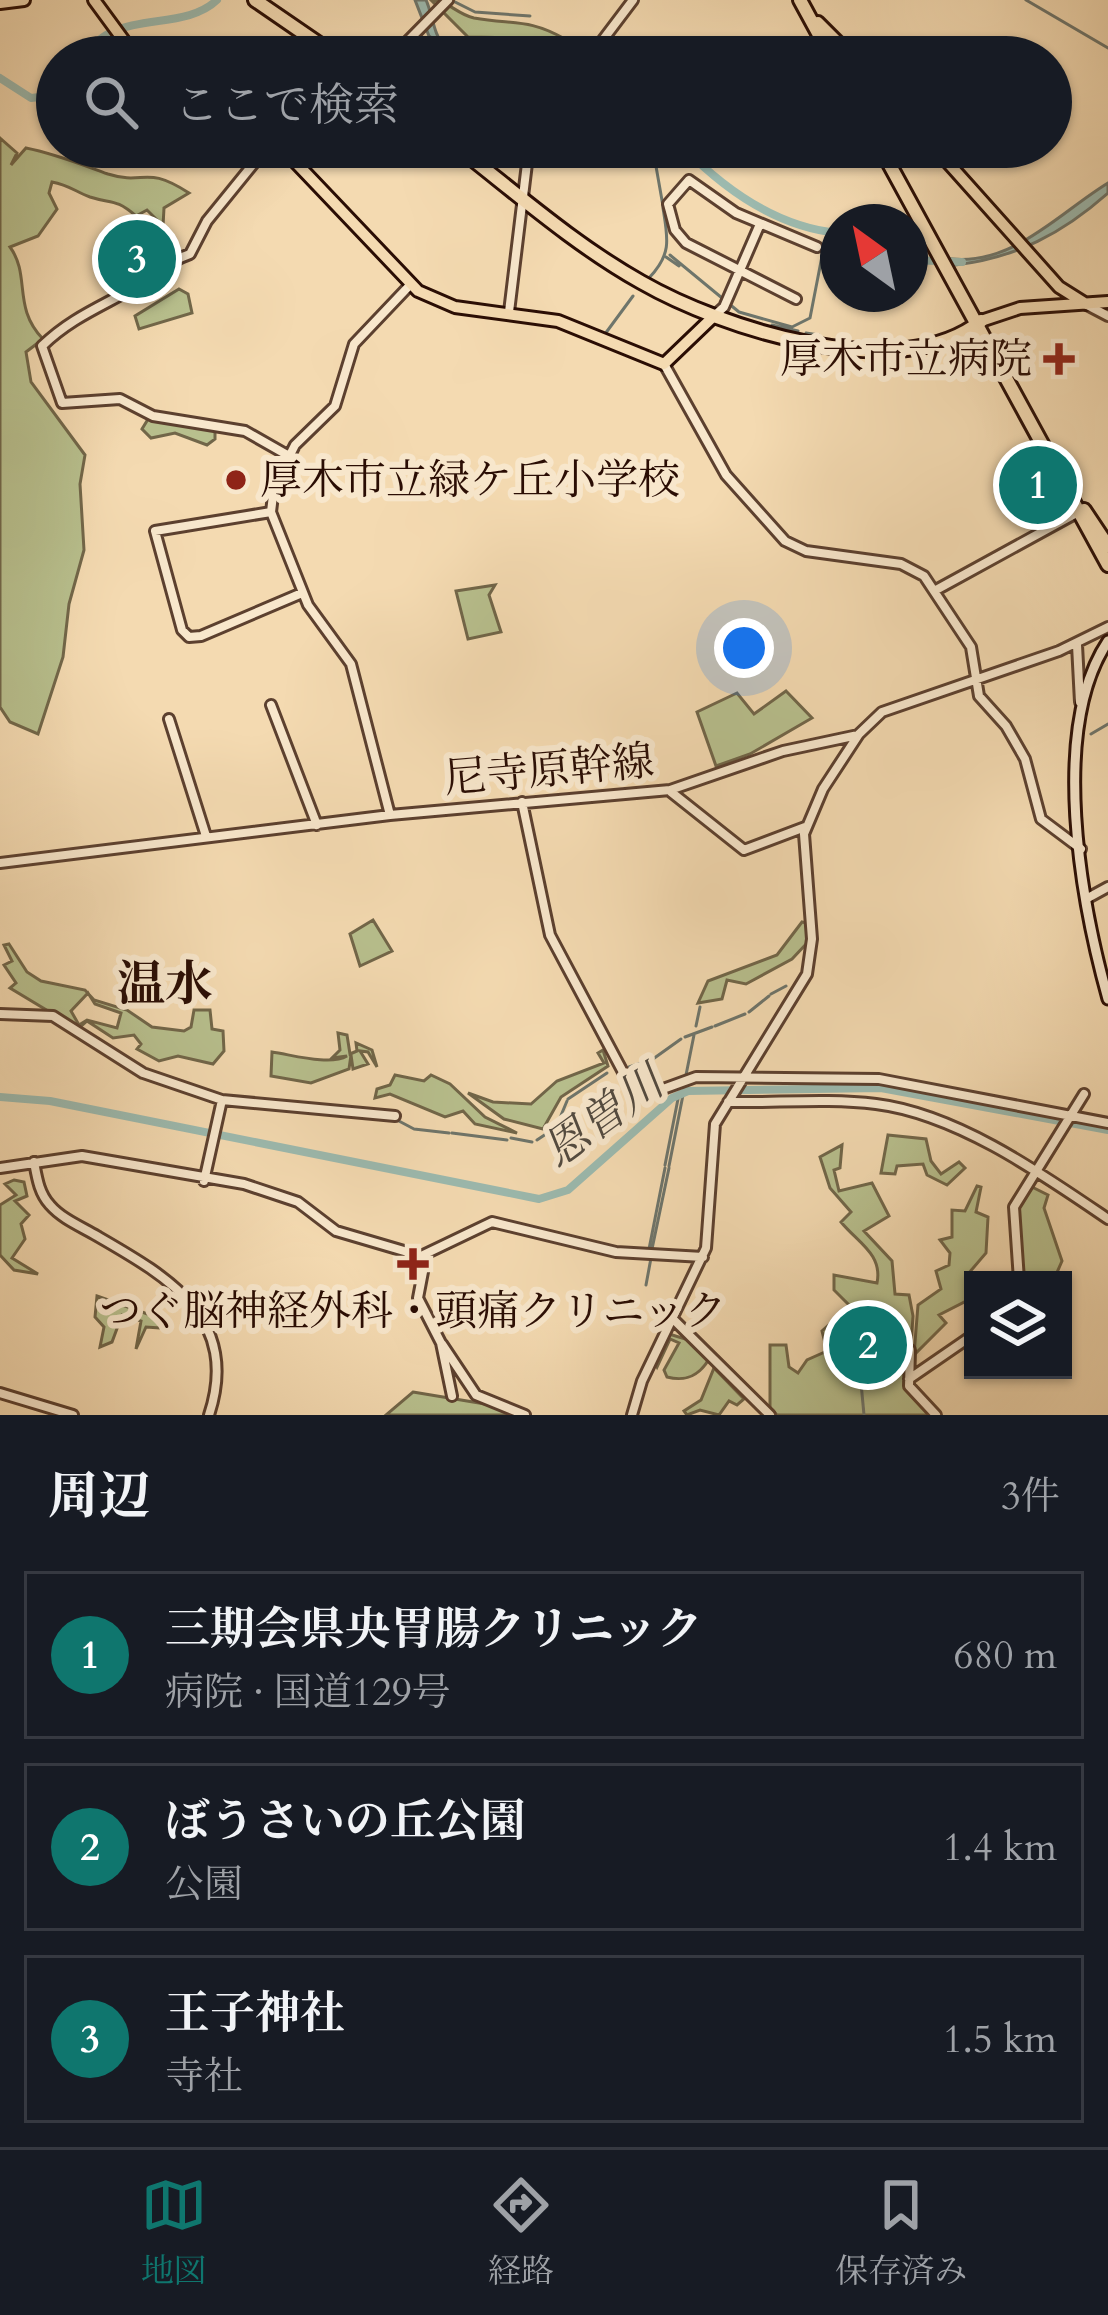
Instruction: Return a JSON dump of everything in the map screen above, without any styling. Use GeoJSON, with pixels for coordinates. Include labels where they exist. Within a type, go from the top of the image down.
{"type":"FeatureCollection","features":[{"type":"Feature","properties":{"kind":"highway"},"geometry":{"type":"LineString","coordinates":[[255,0],[310,36]]}},
{"type":"Feature","properties":{"kind":"highway"},"geometry":{"type":"LineString","coordinates":[[265,0],[314,36]]}},
{"type":"Feature","properties":{"kind":"highway"},"geometry":{"type":"LineString","coordinates":[[803,0],[826,36]]}},
{"type":"Feature","properties":{"kind":"highway"},"geometry":{"type":"LineString","coordinates":[[803,0],[825,36]]}},
{"type":"Feature","properties":{"kind":"highway"},"geometry":{"type":"LineString","coordinates":[[487,168],[637,280],[721,308],[863,349],[928,343],[976,319]]}},
{"type":"Feature","properties":{"kind":"highway"},"geometry":{"type":"LineString","coordinates":[[895,168],[1105,548],[1108,569]]}},
{"type":"Feature","properties":{"kind":"highway"},"geometry":{"type":"LineString","coordinates":[[1081,510],[1108,569]]}},
{"type":"Feature","properties":{"kind":"highway"},"geometry":{"type":"LineString","coordinates":[[1088,528],[1105,548]]}},
{"type":"Feature","properties":{"kind":"main road"},"geometry":{"type":"LineString","coordinates":[[0,3],[24,0]]}},
{"type":"Feature","properties":{"kind":"main road"},"geometry":{"type":"LineString","coordinates":[[94,0],[122,36]]}},
{"type":"Feature","properties":{"kind":"main road"},"geometry":{"type":"LineString","coordinates":[[300,168],[410,286],[454,307],[509,312],[583,329],[664,364],[721,308]]}},
{"type":"Feature","properties":{"kind":"main road"},"geometry":{"type":"LineString","coordinates":[[953,168],[1070,301]]}},
{"type":"Feature","properties":{"kind":"main road"},"geometry":{"type":"LineString","coordinates":[[976,319],[1070,301],[1106,308]]}},
{"type":"Feature","properties":{"kind":"main road"},"geometry":{"type":"LineString","coordinates":[[1108,641],[1080,687],[1081,849],[1086,899],[1108,999]]}},
{"type":"Feature","properties":{"kind":"street"},"geometry":{"type":"LineString","coordinates":[[415,36],[448,0]]}},
{"type":"Feature","properties":{"kind":"street"},"geometry":{"type":"LineString","coordinates":[[605,36],[633,0]]}},
{"type":"Feature","properties":{"kind":"street"},"geometry":{"type":"LineString","coordinates":[[250,168],[207,221],[193,251],[162,266],[134,289],[74,317],[42,346],[62,403],[119,399],[153,416],[247,432],[289,456]]}},
{"type":"Feature","properties":{"kind":"street"},"geometry":{"type":"LineString","coordinates":[[509,312],[525,168]]}},
{"type":"Feature","properties":{"kind":"street"},"geometry":{"type":"LineString","coordinates":[[796,298],[682,239],[668,204],[689,180],[760,224],[817,247]]}},
{"type":"Feature","properties":{"kind":"street"},"geometry":{"type":"LineString","coordinates":[[721,308],[760,224]]}},
{"type":"Feature","properties":{"kind":"street"},"geometry":{"type":"LineString","coordinates":[[390,815],[350,664],[303,593],[272,512],[274,487],[289,456],[335,406],[354,344],[410,286]]}},
{"type":"Feature","properties":{"kind":"street"},"geometry":{"type":"LineString","coordinates":[[664,364],[726,475],[785,541],[806,551],[908,566],[935,590],[971,647],[979,696],[1004,722],[1025,759],[1041,819],[1081,849]]}},
{"type":"Feature","properties":{"kind":"street"},"geometry":{"type":"LineString","coordinates":[[935,590],[1081,510]]}},
{"type":"Feature","properties":{"kind":"street"},"geometry":{"type":"LineString","coordinates":[[272,512],[155,531],[182,631],[196,638],[303,593]]}},
{"type":"Feature","properties":{"kind":"street","name":"尼寺原幹線"},"geometry":{"type":"LineString","coordinates":[[0,863],[390,815],[670,790],[783,751],[860,734],[882,712],[1077,644],[1108,627]]}},
{"type":"Feature","properties":{"kind":"street"},"geometry":{"type":"LineString","coordinates":[[1077,644],[1080,687]]}},
{"type":"Feature","properties":{"kind":"street"},"geometry":{"type":"LineString","coordinates":[[272,705],[317,825]]}},
{"type":"Feature","properties":{"kind":"street"},"geometry":{"type":"LineString","coordinates":[[169,719],[206,836]]}},
{"type":"Feature","properties":{"kind":"street"},"geometry":{"type":"LineString","coordinates":[[632,1415],[703,1257],[710,1143],[808,969],[812,939],[805,827],[860,734]]}},
{"type":"Feature","properties":{"kind":"street"},"geometry":{"type":"LineString","coordinates":[[670,790],[744,850],[805,827]]}},
{"type":"Feature","properties":{"kind":"street"},"geometry":{"type":"LineString","coordinates":[[522,802],[544,921],[622,1078],[632,1089],[652,1093],[696,1076],[736,1090],[891,1107],[933,1119],[1108,1220]]}},
{"type":"Feature","properties":{"kind":"street"},"geometry":{"type":"LineString","coordinates":[[1086,899],[1108,887]]}},
{"type":"Feature","properties":{"kind":"street"},"geometry":{"type":"LineString","coordinates":[[0,1014],[53,1016],[143,1073],[222,1100],[395,1116]]}},
{"type":"Feature","properties":{"kind":"street"},"geometry":{"type":"LineString","coordinates":[[736,1090],[895,1081],[1066,1119],[1108,1123]]}},
{"type":"Feature","properties":{"kind":"street"},"geometry":{"type":"LineString","coordinates":[[1018,1271],[1014,1207],[1084,1094]]}},
{"type":"Feature","properties":{"kind":"street"},"geometry":{"type":"LineString","coordinates":[[203,1181],[222,1100]]}},
{"type":"Feature","properties":{"kind":"street"},"geometry":{"type":"LineString","coordinates":[[0,1168],[90,1156],[203,1181],[234,1182],[289,1198],[336,1231],[426,1256],[482,1224],[498,1222],[604,1250],[703,1257]]}},
{"type":"Feature","properties":{"kind":"street"},"geometry":{"type":"LineString","coordinates":[[34,1162],[40,1190],[53,1209],[164,1275],[196,1307],[214,1354],[209,1415]]}},
{"type":"Feature","properties":{"kind":"street"},"geometry":{"type":"LineString","coordinates":[[426,1256],[418,1298],[441,1343],[476,1395],[525,1415]]}},
{"type":"Feature","properties":{"kind":"street"},"geometry":{"type":"LineString","coordinates":[[672,1319],[770,1415]]}},
{"type":"Feature","properties":{"kind":"street"},"geometry":{"type":"LineString","coordinates":[[909,1379],[964,1341]]}},
{"type":"Feature","properties":{"kind":"street"},"geometry":{"type":"LineString","coordinates":[[441,1343],[452,1396]]}},
{"type":"Feature","properties":{"kind":"street"},"geometry":{"type":"LineString","coordinates":[[910,1350],[914,1395],[936,1415]]}},
{"type":"Feature","properties":{"kind":"street"},"geometry":{"type":"LineString","coordinates":[[0,1395],[64,1415]]}},
{"type":"Feature","properties":{"kind":"street"},"geometry":{"type":"LineString","coordinates":[[0,1395],[74,1415]]}},
{"type":"Feature","properties":{"kind":"green space"},"geometry":{"type":"Polygon","coordinates":[[[431,0],[474,18],[530,25],[559,36],[467,36],[431,0]]]}},
{"type":"Feature","properties":{"kind":"green space"},"geometry":{"type":"Polygon","coordinates":[[[0,138],[17,153],[11,165],[26,148],[36,150],[36,168],[91,168],[121,177],[154,177],[189,193],[164,208],[163,226],[147,210],[136,216],[118,204],[52,182],[49,193],[57,209],[38,236],[10,247],[20,269],[28,315],[43,339],[26,352],[31,382],[85,455],[80,484],[84,550],[69,604],[63,657],[38,734],[10,722],[0,707],[0,138]]]}},
{"type":"Feature","properties":{"kind":"green space"},"geometry":{"type":"Polygon","coordinates":[[[179,289],[188,294],[192,313],[139,329],[135,316],[179,289]]]}},
{"type":"Feature","properties":{"kind":"green space"},"geometry":{"type":"Polygon","coordinates":[[[150,416],[215,427],[215,439],[207,445],[175,433],[151,438],[142,429],[150,416]]]}},
{"type":"Feature","properties":{"kind":"green space"},"geometry":{"type":"Polygon","coordinates":[[[495,585],[489,595],[501,632],[468,639],[456,591],[495,585]]]}},
{"type":"Feature","properties":{"kind":"green space"},"geometry":{"type":"Polygon","coordinates":[[[786,691],[812,718],[750,754],[716,766],[697,712],[737,693],[754,714],[786,691]]]}},
{"type":"Feature","properties":{"kind":"green space"},"geometry":{"type":"Polygon","coordinates":[[[373,920],[392,951],[360,966],[350,934],[373,920]]]}},
{"type":"Feature","properties":{"kind":"green space"},"geometry":{"type":"Polygon","coordinates":[[[802,922],[807,923],[808,942],[792,959],[746,984],[727,980],[722,999],[698,1003],[708,981],[777,955],[802,922]]]}},
{"type":"Feature","properties":{"kind":"green space"},"geometry":{"type":"Polygon","coordinates":[[[9,944],[27,972],[41,981],[88,993],[71,1011],[79,1025],[87,1020],[117,1028],[121,1013],[95,1004],[89,994],[152,1027],[184,1031],[191,1027],[194,1010],[210,1010],[212,1029],[223,1031],[224,1051],[213,1064],[178,1056],[159,1061],[137,1049],[141,1044],[134,1035],[113,1038],[87,1021],[78,1029],[10,988],[16,983],[4,965],[12,961],[4,945],[9,944]]]}},
{"type":"Feature","properties":{"kind":"green space"},"geometry":{"type":"Polygon","coordinates":[[[338,1033],[347,1035],[350,1054],[357,1051],[356,1043],[372,1050],[377,1067],[368,1052],[360,1051],[368,1064],[353,1069],[351,1055],[349,1069],[311,1083],[271,1076],[272,1052],[321,1060],[347,1056],[332,1058],[340,1050],[338,1033]]]}},
{"type":"Feature","properties":{"kind":"green space"},"geometry":{"type":"Polygon","coordinates":[[[603,1050],[608,1066],[561,1097],[543,1129],[504,1119],[468,1093],[493,1102],[531,1104],[557,1081],[604,1063],[598,1053],[603,1050]]]}},
{"type":"Feature","properties":{"kind":"green space"},"geometry":{"type":"Polygon","coordinates":[[[395,1075],[424,1081],[431,1075],[450,1084],[485,1117],[517,1133],[475,1124],[463,1111],[445,1117],[390,1094],[375,1098],[377,1089],[390,1085],[395,1075]]]}},
{"type":"Feature","properties":{"kind":"green space"},"geometry":{"type":"Polygon","coordinates":[[[888,1135],[926,1139],[931,1161],[941,1174],[959,1162],[965,1168],[947,1185],[927,1175],[923,1164],[897,1166],[895,1174],[881,1173],[888,1135]]]}},
{"type":"Feature","properties":{"kind":"green space"},"geometry":{"type":"Polygon","coordinates":[[[842,1145],[840,1168],[834,1170],[839,1191],[872,1183],[889,1216],[864,1231],[892,1261],[895,1294],[909,1295],[913,1316],[908,1389],[934,1415],[777,1415],[770,1408],[770,1345],[786,1345],[789,1367],[798,1373],[807,1360],[827,1351],[822,1331],[850,1306],[834,1290],[834,1275],[877,1283],[872,1256],[841,1222],[851,1212],[830,1188],[820,1157],[842,1145]]]}},
{"type":"Feature","properties":{"kind":"green space"},"geometry":{"type":"Polygon","coordinates":[[[24,1182],[27,1196],[15,1201],[29,1215],[21,1224],[25,1239],[12,1258],[38,1274],[14,1270],[0,1255],[0,1205],[16,1195],[5,1184],[24,1182]]]}},
{"type":"Feature","properties":{"kind":"green space"},"geometry":{"type":"Polygon","coordinates":[[[1028,1185],[1048,1195],[1044,1208],[1062,1261],[1058,1271],[1020,1271],[1016,1207],[1028,1185]]]}},
{"type":"Feature","properties":{"kind":"green space"},"geometry":{"type":"Polygon","coordinates":[[[977,1186],[981,1187],[976,1212],[988,1217],[986,1253],[971,1271],[964,1271],[964,1302],[939,1315],[946,1323],[914,1355],[918,1305],[941,1289],[936,1271],[949,1265],[950,1253],[940,1240],[952,1237],[952,1210],[965,1211],[977,1186]]]}},
{"type":"Feature","properties":{"kind":"green space"},"geometry":{"type":"Polygon","coordinates":[[[97,1296],[156,1317],[161,1328],[146,1327],[136,1349],[141,1321],[122,1315],[112,1342],[100,1347],[104,1327],[95,1317],[97,1296]]]}},
{"type":"Feature","properties":{"kind":"green space"},"geometry":{"type":"Polygon","coordinates":[[[669,1334],[692,1341],[709,1359],[701,1370],[686,1378],[667,1377],[664,1370],[679,1343],[670,1339],[657,1367],[654,1362],[669,1334]]]}},
{"type":"Feature","properties":{"kind":"green space"},"geometry":{"type":"Polygon","coordinates":[[[714,1368],[744,1399],[737,1405],[729,1401],[719,1415],[700,1410],[687,1415],[684,1411],[701,1400],[714,1368]]]}},
{"type":"Feature","properties":{"kind":"green space"},"geometry":{"type":"Polygon","coordinates":[[[413,1392],[491,1405],[514,1415],[386,1415],[413,1392]]]}},
{"type":"Feature","properties":{"kind":"water"},"geometry":{"type":"Polygon","coordinates":[[[415,0],[426,0],[438,36],[429,36],[415,0]]]}},
{"type":"Feature","properties":{"kind":"water"},"geometry":{"type":"Polygon","coordinates":[[[1108,183],[1108,193],[1056,232],[998,256],[955,265],[952,259],[975,259],[1016,245],[1108,183]]]}},
{"type":"Feature","properties":{"kind":"waterway"},"geometry":{"type":"LineString","coordinates":[[106,36],[129,26],[185,16],[217,0]]}},
{"type":"Feature","properties":{"kind":"waterway"},"geometry":{"type":"LineString","coordinates":[[1026,0],[1108,48]]}},
{"type":"Feature","properties":{"kind":"waterway"},"geometry":{"type":"LineString","coordinates":[[453,1],[475,12],[530,16]]}},
{"type":"Feature","properties":{"kind":"waterway"},"geometry":{"type":"LineString","coordinates":[[0,78],[36,97]]}},
{"type":"Feature","properties":{"kind":"waterway"},"geometry":{"type":"LineString","coordinates":[[656,168],[663,206]]}},
{"type":"Feature","properties":{"kind":"waterway"},"geometry":{"type":"LineString","coordinates":[[706,168],[753,204],[820,230]]}},
{"type":"Feature","properties":{"kind":"waterway"},"geometry":{"type":"LineString","coordinates":[[649,278],[666,246],[663,208]]}},
{"type":"Feature","properties":{"kind":"waterway"},"geometry":{"type":"LineString","coordinates":[[670,255],[739,312],[792,327],[810,318],[820,267]]}},
{"type":"Feature","properties":{"kind":"waterway"},"geometry":{"type":"LineString","coordinates":[[666,257],[679,266]]}},
{"type":"Feature","properties":{"kind":"waterway"},"geometry":{"type":"LineString","coordinates":[[928,261],[962,262]]}},
{"type":"Feature","properties":{"kind":"waterway"},"geometry":{"type":"LineString","coordinates":[[605,334],[633,296]]}},
{"type":"Feature","properties":{"kind":"waterway"},"geometry":{"type":"LineString","coordinates":[[772,325],[798,331]]}},
{"type":"Feature","properties":{"kind":"waterway"},"geometry":{"type":"LineString","coordinates":[[806,333],[819,335]]}},
{"type":"Feature","properties":{"kind":"waterway"},"geometry":{"type":"LineString","coordinates":[[1091,734],[1108,724]]}},
{"type":"Feature","properties":{"kind":"waterway"},"geometry":{"type":"LineString","coordinates":[[771,994],[786,986]]}},
{"type":"Feature","properties":{"kind":"waterway"},"geometry":{"type":"LineString","coordinates":[[749,1012],[769,996]]}},
{"type":"Feature","properties":{"kind":"waterway"},"geometry":{"type":"LineString","coordinates":[[696,1026],[700,1007]]}},
{"type":"Feature","properties":{"kind":"waterway"},"geometry":{"type":"LineString","coordinates":[[715,1026],[745,1014]]}},
{"type":"Feature","properties":{"kind":"waterway"},"geometry":{"type":"LineString","coordinates":[[685,1037],[712,1027]]}},
{"type":"Feature","properties":{"kind":"waterway"},"geometry":{"type":"LineString","coordinates":[[686,1075],[694,1035]]}},
{"type":"Feature","properties":{"kind":"waterway"},"geometry":{"type":"LineString","coordinates":[[629,1067],[653,1059],[681,1039]]}},
{"type":"Feature","properties":{"kind":"waterway"},"geometry":{"type":"LineString","coordinates":[[568,1099],[607,1073]]}},
{"type":"Feature","properties":{"kind":"waterway"},"geometry":{"type":"LineString","coordinates":[[166,1085],[215,1101]]}},
{"type":"Feature","properties":{"kind":"waterway"},"geometry":{"type":"LineString","coordinates":[[669,1166],[685,1085]]}},
{"type":"Feature","properties":{"kind":"waterway","name":"恩曽川"},"geometry":{"type":"LineString","coordinates":[[0,1097],[50,1101],[539,1199],[568,1190],[672,1098],[688,1091],[881,1088],[1108,1130]]}},
{"type":"Feature","properties":{"kind":"waterway"},"geometry":{"type":"LineString","coordinates":[[665,1165],[678,1099]]}},
{"type":"Feature","properties":{"kind":"waterway"},"geometry":{"type":"LineString","coordinates":[[557,1125],[567,1101]]}},
{"type":"Feature","properties":{"kind":"waterway"},"geometry":{"type":"LineString","coordinates":[[300,1111],[335,1115]]}},
{"type":"Feature","properties":{"kind":"waterway"},"geometry":{"type":"LineString","coordinates":[[397,1120],[414,1129],[449,1133]]}},
{"type":"Feature","properties":{"kind":"waterway"},"geometry":{"type":"LineString","coordinates":[[537,1140],[555,1128]]}},
{"type":"Feature","properties":{"kind":"waterway"},"geometry":{"type":"LineString","coordinates":[[452,1133],[507,1140]]}},
{"type":"Feature","properties":{"kind":"waterway"},"geometry":{"type":"LineString","coordinates":[[511,1138],[532,1142]]}},
{"type":"Feature","properties":{"kind":"waterway"},"geometry":{"type":"LineString","coordinates":[[649,1249],[665,1168]]}},
{"type":"Feature","properties":{"kind":"waterway"},"geometry":{"type":"LineString","coordinates":[[652,1249],[669,1168]]}},
{"type":"Feature","properties":{"kind":"waterway"},"geometry":{"type":"LineString","coordinates":[[646,1285],[651,1258]]}},
{"type":"Feature","properties":{"kind":"waterway"},"geometry":{"type":"LineString","coordinates":[[860,1372],[864,1415]]}},
{"type":"Feature","properties":{"kind":"place","name":"王子神社"},"geometry":{"type":"Point","coordinates":[137,259]}},
{"type":"Feature","properties":{"kind":"place","name":"厚木市立病院"},"geometry":{"type":"Point","coordinates":[1059,359]}},
{"type":"Feature","properties":{"kind":"place","name":"厚木市立緑ケ丘小学校"},"geometry":{"type":"Point","coordinates":[236,480]}},
{"type":"Feature","properties":{"kind":"place","name":"三期会県央胃腸クリニック"},"geometry":{"type":"Point","coordinates":[1038,485]}},
{"type":"Feature","properties":{"kind":"place","name":"つぐ脳神経外科・頭痛クリニック"},"geometry":{"type":"Point","coordinates":[413,1264]}},
{"type":"Feature","properties":{"kind":"place","name":"ぼうさいの丘公園"},"geometry":{"type":"Point","coordinates":[868,1345]}},
{"type":"Feature","properties":{"kind":"district","name":"温水"},"geometry":{"type":"Point","coordinates":[165,984]}}]}
